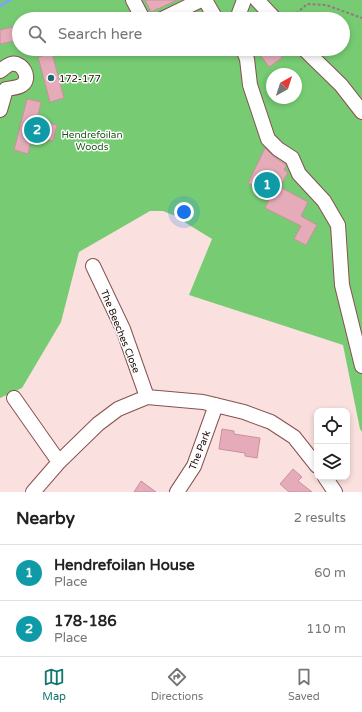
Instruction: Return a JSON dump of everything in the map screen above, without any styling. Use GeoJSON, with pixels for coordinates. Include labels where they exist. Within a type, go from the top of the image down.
{"type":"FeatureCollection","features":[{"type":"Feature","properties":{"kind":"street"},"geometry":{"type":"LineString","coordinates":[[133,0],[139,12]]}},
{"type":"Feature","properties":{"kind":"street"},"geometry":{"type":"LineString","coordinates":[[176,12],[201,0]]}},
{"type":"Feature","properties":{"kind":"street"},"geometry":{"type":"LineString","coordinates":[[205,0],[212,12]]}},
{"type":"Feature","properties":{"kind":"street"},"geometry":{"type":"LineString","coordinates":[[240,12],[244,0]]}},
{"type":"Feature","properties":{"kind":"street"},"geometry":{"type":"LineString","coordinates":[[257,0],[268,12]]}},
{"type":"Feature","properties":{"kind":"street"},"geometry":{"type":"LineString","coordinates":[[245,56],[250,85],[268,138],[278,149],[292,158],[299,174],[324,201],[338,225],[342,285],[362,366]]}},
{"type":"Feature","properties":{"kind":"street"},"geometry":{"type":"LineString","coordinates":[[311,56],[341,85],[362,112]]}},
{"type":"Feature","properties":{"kind":"street"},"geometry":{"type":"LineString","coordinates":[[0,110],[6,89],[5,79],[0,71],[11,64],[17,64],[24,69],[26,81],[22,85],[6,89]]}},
{"type":"Feature","properties":{"kind":"street","name":"The Beeches Close"},"geometry":{"type":"LineString","coordinates":[[93,266],[123,329],[147,397]]}},
{"type":"Feature","properties":{"kind":"street"},"geometry":{"type":"LineString","coordinates":[[33,492],[59,462],[98,424],[118,409],[147,397],[216,405],[244,412],[271,422],[294,438],[314,462]]}},
{"type":"Feature","properties":{"kind":"street"},"geometry":{"type":"LineString","coordinates":[[14,398],[59,462]]}},
{"type":"Feature","properties":{"kind":"street","name":"The Park"},"geometry":{"type":"LineString","coordinates":[[177,492],[194,466],[216,405]]}},
{"type":"Feature","properties":{"kind":"street"},"geometry":{"type":"LineString","coordinates":[[327,480],[335,492]]}},
{"type":"Feature","properties":{"kind":"path"},"geometry":{"type":"LineString","coordinates":[[298,12],[307,4],[326,5],[345,12]]}},
{"type":"Feature","properties":{"kind":"path"},"geometry":{"type":"LineString","coordinates":[[350,14],[362,18]]}},
{"type":"Feature","properties":{"kind":"green space","name":"Hendrefoilan Woods"},"geometry":{"type":"Polygon","coordinates":[[[0,0],[362,0],[362,432],[360,429],[343,345],[189,295],[212,239],[173,215],[163,211],[150,211],[79,252],[61,322],[22,388],[0,398],[0,0]]]}},
{"type":"Feature","properties":{"kind":"building"},"geometry":{"type":"Polygon","coordinates":[[[145,0],[177,0],[151,12],[145,0]]]}},
{"type":"Feature","properties":{"kind":"building"},"geometry":{"type":"Polygon","coordinates":[[[12,27],[12,41],[0,44],[0,30],[12,27]]]}},
{"type":"Feature","properties":{"kind":"building","name":"172-177"},"geometry":{"type":"Polygon","coordinates":[[[53,56],[64,98],[50,102],[38,57],[53,56]]]}},
{"type":"Feature","properties":{"kind":"building"},"geometry":{"type":"Polygon","coordinates":[[[261,56],[281,56],[282,58],[269,67],[261,56]]]}},
{"type":"Feature","properties":{"kind":"building"},"geometry":{"type":"Polygon","coordinates":[[[27,99],[41,102],[37,120],[57,125],[53,141],[32,136],[28,154],[14,150],[27,99]]]}},
{"type":"Feature","properties":{"kind":"building"},"geometry":{"type":"Polygon","coordinates":[[[265,148],[286,166],[284,170],[288,172],[280,187],[308,202],[301,216],[317,225],[306,245],[294,239],[301,226],[265,208],[271,195],[248,183],[265,148]]]}},
{"type":"Feature","properties":{"kind":"building"},"geometry":{"type":"Polygon","coordinates":[[[222,429],[234,431],[234,434],[260,438],[257,458],[245,456],[245,453],[219,449],[222,429]]]}},
{"type":"Feature","properties":{"kind":"building"},"geometry":{"type":"Polygon","coordinates":[[[293,469],[302,477],[298,481],[312,492],[289,492],[280,484],[293,469]]]}},
{"type":"Feature","properties":{"kind":"building"},"geometry":{"type":"Polygon","coordinates":[[[141,481],[156,492],[134,492],[141,481]]]}},
{"type":"Feature","properties":{"kind":"waterway"},"geometry":{"type":"LineString","coordinates":[[0,6],[10,0]]}},
{"type":"Feature","properties":{"kind":"place","name":"172-177"},"geometry":{"type":"Point","coordinates":[51,78]}},
{"type":"Feature","properties":{"kind":"place","name":"178-186"},"geometry":{"type":"Point","coordinates":[37,130]}},
{"type":"Feature","properties":{"kind":"place","name":"Hendrefoilan House"},"geometry":{"type":"Point","coordinates":[267,185]}}]}
